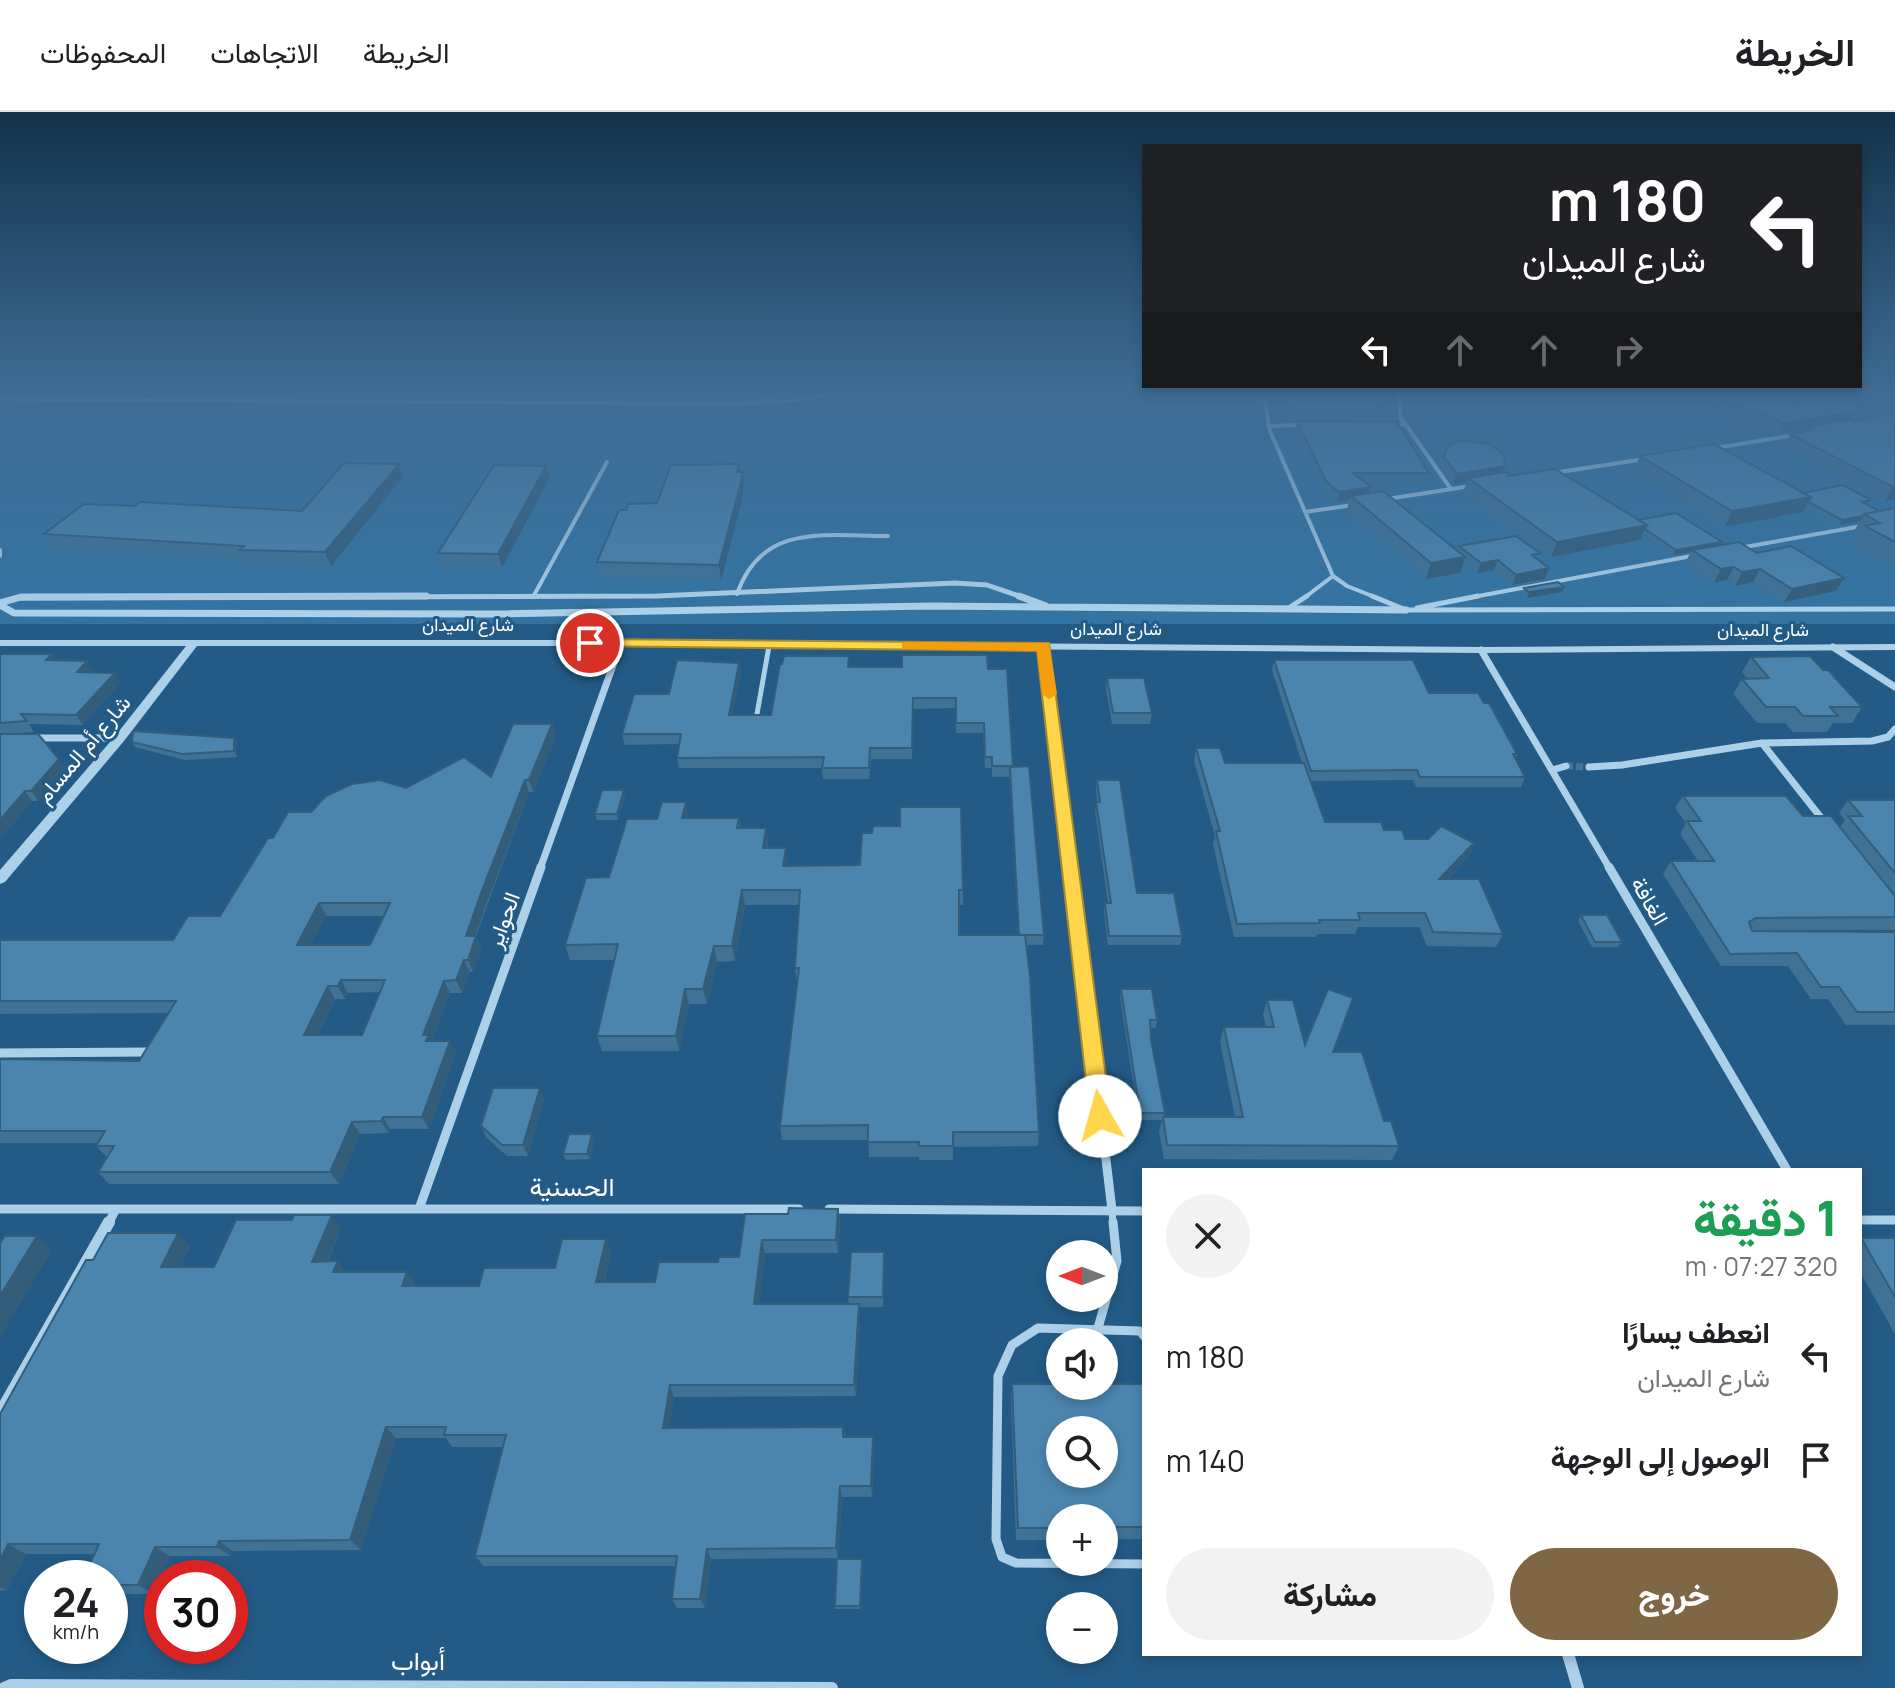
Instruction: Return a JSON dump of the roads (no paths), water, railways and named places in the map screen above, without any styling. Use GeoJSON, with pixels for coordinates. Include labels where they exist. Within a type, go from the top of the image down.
{"type":"FeatureCollection","features":[{"type":"Feature","properties":{"kind":"street"},"geometry":{"type":"LineString","coordinates":[[0,604],[21,597],[737,594],[955,583],[987,585],[1054,609]]}},
{"type":"Feature","properties":{"kind":"street"},"geometry":{"type":"LineString","coordinates":[[0,604],[14,613],[497,614],[876,606],[1406,610]]}},
{"type":"Feature","properties":{"kind":"street","name":"شارع الميدان"},"geometry":{"type":"LineString","coordinates":[[0,643],[621,643],[1481,650],[1895,647]]}},
{"type":"Feature","properties":{"kind":"street","name":"شارع أم المسام"},"geometry":{"type":"LineString","coordinates":[[0,879],[120,738],[194,643]]}},
{"type":"Feature","properties":{"kind":"street","name":"الحواير"},"geometry":{"type":"LineString","coordinates":[[419,1209],[621,643]]}},
{"type":"Feature","properties":{"kind":"street"},"geometry":{"type":"LineString","coordinates":[[1044,646],[1112,1210]]}},
{"type":"Feature","properties":{"kind":"street"},"geometry":{"type":"LineString","coordinates":[[1833,647],[1895,687]]}},
{"type":"Feature","properties":{"kind":"street","name":"الغافة"},"geometry":{"type":"LineString","coordinates":[[1481,650],[1786,1168]]}},
{"type":"Feature","properties":{"kind":"street"},"geometry":{"type":"LineString","coordinates":[[1589,767],[1622,765],[1762,743],[1872,741],[1888,737],[1895,729]]}},
{"type":"Feature","properties":{"kind":"street"},"geometry":{"type":"LineString","coordinates":[[15,738],[120,738]]}},
{"type":"Feature","properties":{"kind":"street"},"geometry":{"type":"LineString","coordinates":[[1762,743],[1837,837]]}},
{"type":"Feature","properties":{"kind":"street"},"geometry":{"type":"LineString","coordinates":[[1552,770],[1566,766]]}},
{"type":"Feature","properties":{"kind":"street"},"geometry":{"type":"LineString","coordinates":[[0,1053],[148,1052]]}},
{"type":"Feature","properties":{"kind":"street","name":"الحسنية"},"geometry":{"type":"LineString","coordinates":[[0,1209],[1142,1211]]}},
{"type":"Feature","properties":{"kind":"street"},"geometry":{"type":"LineString","coordinates":[[0,1413],[116,1209]]}},
{"type":"Feature","properties":{"kind":"street"},"geometry":{"type":"LineString","coordinates":[[1862,1220],[1895,1220]]}},
{"type":"Feature","properties":{"kind":"street"},"geometry":{"type":"LineString","coordinates":[[1569,1656],[1578,1688]]}},
{"type":"Feature","properties":{"kind":"street","name":"أبواب"},"geometry":{"type":"LineString","coordinates":[[4,1688],[11,1685],[832,1688]]}},
{"type":"Feature","properties":{"kind":"lane"},"geometry":{"type":"LineString","coordinates":[[533,597],[606,465]]}},
{"type":"Feature","properties":{"kind":"lane"},"geometry":{"type":"LineString","coordinates":[[1285,465],[1333,576],[1347,586],[1406,610],[1895,609]]}},
{"type":"Feature","properties":{"kind":"lane"},"geometry":{"type":"LineString","coordinates":[[1433,465],[1451,489]]}},
{"type":"Feature","properties":{"kind":"lane"},"geometry":{"type":"LineString","coordinates":[[1542,475],[1608,465]]}},
{"type":"Feature","properties":{"kind":"lane"},"geometry":{"type":"LineString","coordinates":[[1378,501],[1481,485]]}},
{"type":"Feature","properties":{"kind":"lane"},"geometry":{"type":"LineString","coordinates":[[1305,512],[1363,503]]}},
{"type":"Feature","properties":{"kind":"lane"},"geometry":{"type":"LineString","coordinates":[[1727,550],[1864,526]]}},
{"type":"Feature","properties":{"kind":"lane"},"geometry":{"type":"LineString","coordinates":[[737,594],[747,569],[766,550],[789,540],[888,536]]}},
{"type":"Feature","properties":{"kind":"lane"},"geometry":{"type":"LineString","coordinates":[[1406,610],[1711,553]]}},
{"type":"Feature","properties":{"kind":"lane"},"geometry":{"type":"LineString","coordinates":[[1285,610],[1322,587],[1333,576]]}},
{"type":"Feature","properties":{"kind":"lane"},"geometry":{"type":"LineString","coordinates":[[757,714],[769,646]]}},
{"type":"Feature","properties":{"kind":"lane"},"geometry":{"type":"LineString","coordinates":[[1098,1328],[1117,1261],[1112,1210]]}},
{"type":"Feature","properties":{"kind":"lane"},"geometry":{"type":"LineString","coordinates":[[1046,1328],[1038,1328],[1012,1345],[998,1376],[996,1539],[1002,1557],[1016,1563],[1142,1564]]}},
{"type":"Feature","properties":{"kind":"lane"},"geometry":{"type":"LineString","coordinates":[[1118,1329],[1142,1334]]}},
{"type":"Feature","properties":{"kind":"tunnel"},"geometry":{"type":"LineString","coordinates":[[1566,766],[1589,767]]}}]}
